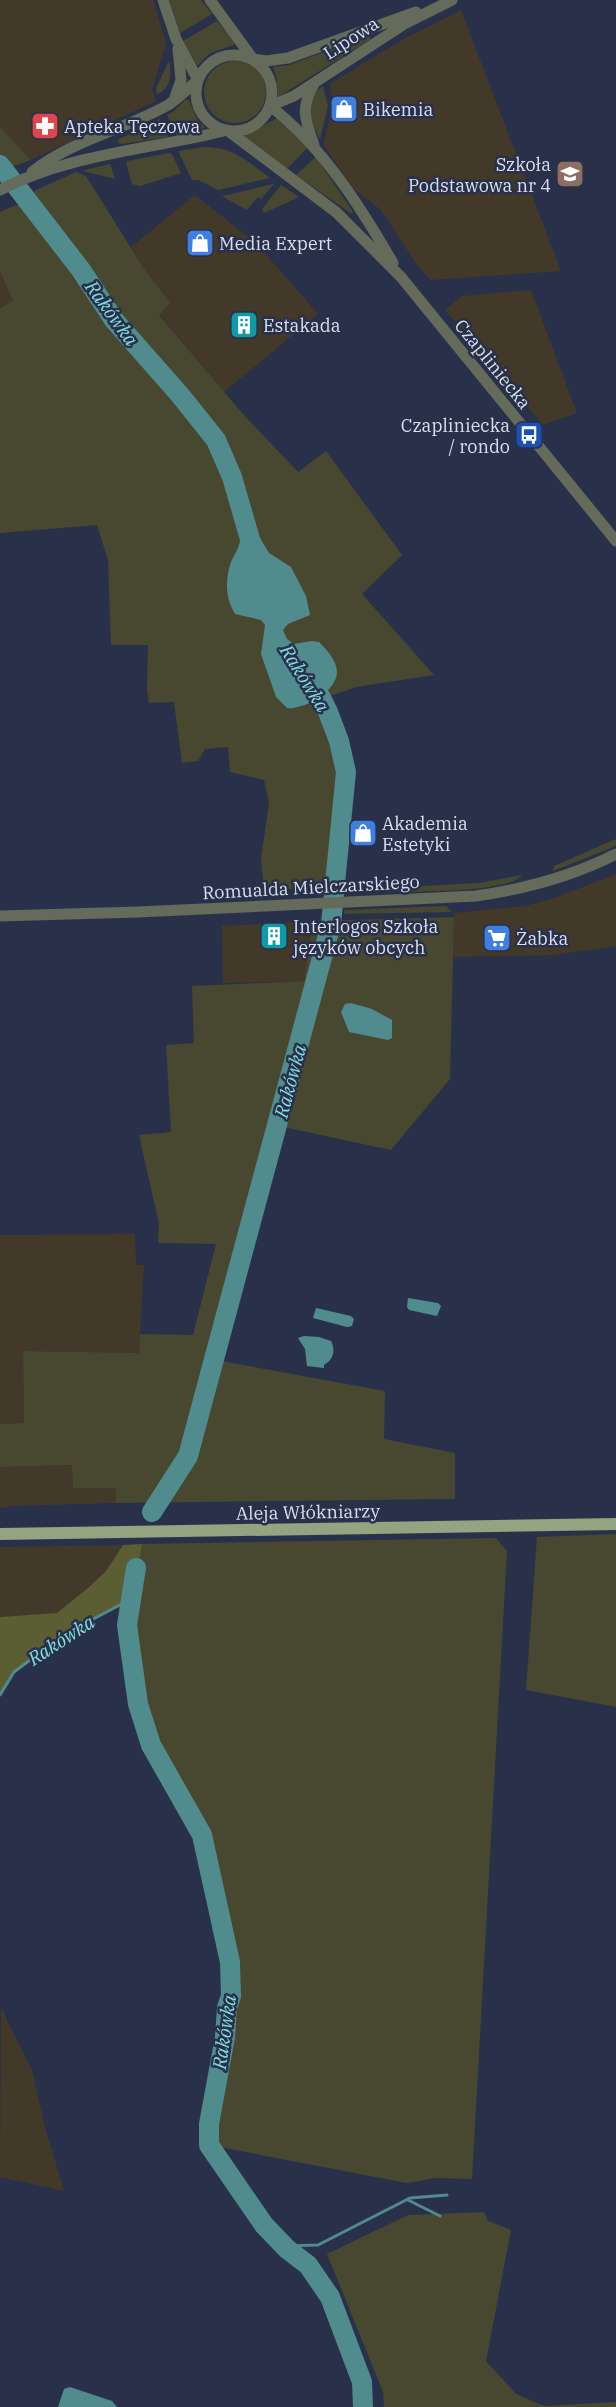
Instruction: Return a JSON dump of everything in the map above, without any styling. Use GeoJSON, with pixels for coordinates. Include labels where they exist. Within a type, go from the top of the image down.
{"type":"FeatureCollection","features":[{"type":"Feature","properties":{"kind":"main road","name":"Aleja Włókniarzy"},"geometry":{"type":"LineString","coordinates":[[0,1534],[616,1524]]}},
{"type":"Feature","properties":{"kind":"street"},"geometry":{"type":"LineString","coordinates":[[163,0],[176,39],[198,80],[197,101],[201,112],[216,126],[227,130]]}},
{"type":"Feature","properties":{"kind":"street"},"geometry":{"type":"LineString","coordinates":[[0,190],[26,177],[114,151],[227,130],[243,130],[257,123],[270,106],[272,85],[265,70],[253,59],[210,0]]}},
{"type":"Feature","properties":{"kind":"street","name":"Lipowa"},"geometry":{"type":"LineString","coordinates":[[253,59],[266,61],[288,58],[447,0]]}},
{"type":"Feature","properties":{"kind":"street","name":"Lipowa"},"geometry":{"type":"LineString","coordinates":[[270,106],[283,102],[315,83],[406,23],[452,0]]}},
{"type":"Feature","properties":{"kind":"street"},"geometry":{"type":"LineString","coordinates":[[169,104],[176,94],[181,80],[176,39]]}},
{"type":"Feature","properties":{"kind":"street"},"geometry":{"type":"LineString","coordinates":[[26,177],[50,159],[169,104],[198,80],[203,70],[221,57],[232,54],[253,59]]}},
{"type":"Feature","properties":{"kind":"street"},"geometry":{"type":"LineString","coordinates":[[314,145],[304,113],[305,102],[315,83]]}},
{"type":"Feature","properties":{"kind":"street","name":"Czapliniecka"},"geometry":{"type":"LineString","coordinates":[[270,106],[314,145],[374,229],[401,277]]}},
{"type":"Feature","properties":{"kind":"street","name":"Czapliniecka"},"geometry":{"type":"LineString","coordinates":[[227,130],[336,212],[401,277],[616,541]]}},
{"type":"Feature","properties":{"kind":"street","name":"Romualda Mielczarskiego"},"geometry":{"type":"LineString","coordinates":[[0,916],[436,898],[510,890],[552,880],[616,854]]}},
{"type":"Feature","properties":{"kind":"shaded area"},"geometry":{"type":"Polygon","coordinates":[[[0,0],[153,0],[166,43],[152,90],[156,101],[31,160],[0,127],[0,0]]]}},
{"type":"Feature","properties":{"kind":"shaded area"},"geometry":{"type":"Polygon","coordinates":[[[169,0],[201,0],[212,14],[180,33],[169,0]]]}},
{"type":"Feature","properties":{"kind":"shaded area"},"geometry":{"type":"Polygon","coordinates":[[[461,10],[561,271],[430,280],[417,265],[381,210],[353,188],[323,144],[333,108],[330,84],[400,41],[461,10]]]}},
{"type":"Feature","properties":{"kind":"shaded area"},"geometry":{"type":"Polygon","coordinates":[[[217,21],[235,42],[234,45],[210,53],[197,66],[183,41],[217,21]]]}},
{"type":"Feature","properties":{"kind":"shaded area"},"geometry":{"type":"Polygon","coordinates":[[[370,35],[371,39],[278,97],[277,79],[273,67],[289,65],[370,35]]]}},
{"type":"Feature","properties":{"kind":"shaded area"},"geometry":{"type":"Polygon","coordinates":[[[169,61],[168,85],[162,92],[157,94],[156,88],[169,61]]]}},
{"type":"Feature","properties":{"kind":"shaded area"},"geometry":{"type":"Polygon","coordinates":[[[229,61],[241,61],[257,70],[264,80],[266,92],[264,104],[257,114],[241,123],[229,123],[218,118],[209,109],[204,98],[204,86],[209,75],[218,66],[229,61]]]}},
{"type":"Feature","properties":{"kind":"shaded area"},"geometry":{"type":"Polygon","coordinates":[[[323,86],[328,106],[320,139],[313,125],[310,111],[313,97],[323,86]]]}},
{"type":"Feature","properties":{"kind":"shaded area"},"geometry":{"type":"Polygon","coordinates":[[[186,99],[189,100],[197,119],[205,128],[176,135],[167,115],[186,99]]]}},
{"type":"Feature","properties":{"kind":"shaded area"},"geometry":{"type":"Polygon","coordinates":[[[277,118],[308,147],[287,169],[246,140],[245,136],[277,118]]]}},
{"type":"Feature","properties":{"kind":"shaded area"},"geometry":{"type":"Polygon","coordinates":[[[160,119],[168,137],[118,143],[119,139],[160,119]]]}},
{"type":"Feature","properties":{"kind":"shaded area"},"geometry":{"type":"Polygon","coordinates":[[[0,127],[31,160],[0,171],[0,127]]]}},
{"type":"Feature","properties":{"kind":"shaded area"},"geometry":{"type":"Polygon","coordinates":[[[204,147],[224,149],[232,152],[270,178],[218,190],[198,180],[192,180],[178,151],[204,147]]]}},
{"type":"Feature","properties":{"kind":"shaded area"},"geometry":{"type":"Polygon","coordinates":[[[172,154],[181,173],[140,186],[132,184],[127,161],[172,154]]]}},
{"type":"Feature","properties":{"kind":"shaded area"},"geometry":{"type":"Polygon","coordinates":[[[316,157],[353,212],[352,214],[296,175],[316,157]]]}},
{"type":"Feature","properties":{"kind":"shaded area"},"geometry":{"type":"Polygon","coordinates":[[[110,164],[115,179],[83,171],[85,170],[110,164]]]}},
{"type":"Feature","properties":{"kind":"shaded area"},"geometry":{"type":"Polygon","coordinates":[[[76,172],[86,176],[144,269],[170,303],[159,315],[242,413],[298,472],[326,451],[402,555],[362,594],[434,675],[356,687],[330,696],[354,768],[343,887],[264,890],[261,859],[269,803],[264,780],[230,772],[228,747],[205,749],[198,761],[182,763],[174,702],[149,703],[147,690],[148,645],[111,645],[108,560],[97,525],[0,533],[0,308],[13,301],[0,271],[0,212],[26,201],[34,191],[76,172]]]}},
{"type":"Feature","properties":{"kind":"shaded area"},"geometry":{"type":"Polygon","coordinates":[[[274,184],[261,199],[258,197],[247,210],[222,196],[274,184]]]}},
{"type":"Feature","properties":{"kind":"shaded area"},"geometry":{"type":"Polygon","coordinates":[[[281,185],[299,197],[264,213],[262,209],[281,185]]]}},
{"type":"Feature","properties":{"kind":"shaded area"},"geometry":{"type":"Polygon","coordinates":[[[195,195],[256,243],[318,314],[224,392],[159,314],[144,269],[131,247],[195,195]]]}},
{"type":"Feature","properties":{"kind":"shaded area"},"geometry":{"type":"Polygon","coordinates":[[[0,271],[13,301],[0,308],[0,271]]]}},
{"type":"Feature","properties":{"kind":"shaded area"},"geometry":{"type":"Polygon","coordinates":[[[531,290],[577,413],[543,425],[445,310],[462,296],[531,290]]]}},
{"type":"Feature","properties":{"kind":"shaded area"},"geometry":{"type":"Polygon","coordinates":[[[616,839],[616,845],[611,848],[553,871],[554,866],[616,839]]]}},
{"type":"Feature","properties":{"kind":"shaded area"},"geometry":{"type":"Polygon","coordinates":[[[616,874],[616,946],[554,955],[453,957],[454,913],[526,906],[557,897],[616,874]]]}},
{"type":"Feature","properties":{"kind":"shaded area"},"geometry":{"type":"Polygon","coordinates":[[[522,875],[514,881],[485,888],[402,892],[400,890],[402,887],[479,883],[522,875]]]}},
{"type":"Feature","properties":{"kind":"shaded area"},"geometry":{"type":"Polygon","coordinates":[[[446,906],[452,912],[344,914],[344,910],[446,906]]]}},
{"type":"Feature","properties":{"kind":"shaded area"},"geometry":{"type":"Polygon","coordinates":[[[454,917],[450,1079],[391,1150],[279,1126],[216,1360],[385,1391],[384,1439],[455,1453],[455,1499],[116,1503],[116,1488],[73,1488],[72,1465],[0,1467],[0,1424],[24,1423],[23,1351],[139,1353],[140,1334],[193,1335],[216,1244],[158,1243],[159,1224],[139,1135],[171,1132],[166,1045],[194,1043],[192,986],[304,981],[313,921],[454,917]]]}},
{"type":"Feature","properties":{"kind":"shaded area"},"geometry":{"type":"Polygon","coordinates":[[[313,921],[304,981],[223,983],[222,926],[313,921]]]}},
{"type":"Feature","properties":{"kind":"shaded area"},"geometry":{"type":"Polygon","coordinates":[[[135,1234],[136,1265],[144,1265],[139,1353],[23,1351],[24,1423],[0,1424],[0,1235],[135,1234]]]}},
{"type":"Feature","properties":{"kind":"shaded area"},"geometry":{"type":"Polygon","coordinates":[[[72,1465],[116,1488],[116,1503],[0,1508],[0,1467],[72,1465]]]}},
{"type":"Feature","properties":{"kind":"shaded area"},"geometry":{"type":"Polygon","coordinates":[[[616,1534],[616,1707],[526,1690],[537,1537],[616,1534]]]}},
{"type":"Feature","properties":{"kind":"shaded area"},"geometry":{"type":"Polygon","coordinates":[[[496,1538],[507,1551],[472,2179],[436,2178],[407,2183],[209,2145],[209,2124],[225,2037],[227,2008],[231,1996],[230,1962],[202,1835],[151,1745],[138,1704],[127,1625],[142,1544],[496,1538]]]}},
{"type":"Feature","properties":{"kind":"shaded area"},"geometry":{"type":"Polygon","coordinates":[[[142,1544],[133,1598],[65,1634],[14,1672],[0,1695],[0,1617],[57,1613],[106,1571],[123,1545],[142,1544]]]}},
{"type":"Feature","properties":{"kind":"shaded area"},"geometry":{"type":"Polygon","coordinates":[[[123,1545],[106,1571],[56,1614],[0,1617],[0,1547],[123,1545]]]}},
{"type":"Feature","properties":{"kind":"shaded area"},"geometry":{"type":"Polygon","coordinates":[[[1,2008],[32,2070],[45,2127],[64,2191],[0,2177],[1,2008]]]}},
{"type":"Feature","properties":{"kind":"shaded area"},"geometry":{"type":"Polygon","coordinates":[[[484,2212],[488,2221],[511,2230],[486,2361],[516,2394],[544,2406],[616,2402],[616,2407],[384,2407],[383,2392],[327,2254],[408,2215],[484,2212]]]}},
{"type":"Feature","properties":{"kind":"water"},"geometry":{"type":"Polygon","coordinates":[[[253,526],[269,553],[291,567],[306,596],[310,615],[288,624],[283,630],[287,639],[294,644],[312,641],[319,642],[331,656],[337,668],[336,679],[326,692],[302,706],[294,708],[287,708],[276,697],[261,654],[265,625],[261,620],[235,614],[229,601],[227,582],[231,562],[243,532],[247,527],[253,526]]]}},
{"type":"Feature","properties":{"kind":"water"},"geometry":{"type":"Polygon","coordinates":[[[351,1003],[372,1009],[392,1020],[392,1038],[388,1040],[349,1032],[341,1012],[345,1004],[351,1003]]]}},
{"type":"Feature","properties":{"kind":"water"},"geometry":{"type":"Polygon","coordinates":[[[408,1298],[438,1303],[441,1306],[437,1316],[409,1310],[407,1307],[408,1298]]]}},
{"type":"Feature","properties":{"kind":"water"},"geometry":{"type":"Polygon","coordinates":[[[316,1308],[351,1316],[354,1319],[352,1326],[347,1327],[313,1318],[316,1308]]]}},
{"type":"Feature","properties":{"kind":"water"},"geometry":{"type":"Polygon","coordinates":[[[304,1336],[319,1337],[331,1341],[333,1355],[330,1361],[324,1365],[324,1368],[307,1366],[305,1349],[298,1338],[304,1336]]]}},
{"type":"Feature","properties":{"kind":"water"},"geometry":{"type":"Polygon","coordinates":[[[70,2387],[112,2401],[117,2407],[58,2407],[64,2389],[70,2387]]]}},
{"type":"Feature","properties":{"kind":"waterway","name":"Rakówka"},"geometry":{"type":"LineString","coordinates":[[0,165],[81,270],[114,320],[180,395],[216,440],[232,477],[254,553]]}},
{"type":"Feature","properties":{"kind":"waterway","name":"Rakówka"},"geometry":{"type":"LineString","coordinates":[[152,1512],[188,1456],[331,924],[346,772],[339,741],[328,712],[320,696],[303,675]]}},
{"type":"Feature","properties":{"kind":"waterway","name":"Rakówka"},"geometry":{"type":"LineString","coordinates":[[136,1568],[127,1625],[138,1704],[151,1745],[202,1835],[230,1962],[231,1996],[227,2008],[225,2037],[209,2124],[209,2145],[264,2225],[287,2249],[308,2265],[330,2297],[362,2382],[363,2407]]}},
{"type":"Feature","properties":{"kind":"waterway","name":"Rakówka"},"geometry":{"type":"LineString","coordinates":[[0,1695],[14,1672],[65,1634],[133,1598]]}},
{"type":"Feature","properties":{"kind":"waterway"},"geometry":{"type":"LineString","coordinates":[[284,2246],[318,2245],[410,2198],[447,2195]]}},
{"type":"Feature","properties":{"kind":"waterway"},"geometry":{"type":"LineString","coordinates":[[408,2200],[440,2216]]}},
{"type":"Feature","properties":{"kind":"place","name":"Bikemia"},"geometry":{"type":"Point","coordinates":[344,109]}},
{"type":"Feature","properties":{"kind":"place","name":"Apteka Tęczowa"},"geometry":{"type":"Point","coordinates":[45,126]}},
{"type":"Feature","properties":{"kind":"place","name":"Szkoła Podstawowa nr 4"},"geometry":{"type":"Point","coordinates":[570,174]}},
{"type":"Feature","properties":{"kind":"place","name":"Media Expert"},"geometry":{"type":"Point","coordinates":[200,243]}},
{"type":"Feature","properties":{"kind":"place","name":"Estakada"},"geometry":{"type":"Point","coordinates":[244,325]}},
{"type":"Feature","properties":{"kind":"place","name":"Czapliniecka / rondo"},"geometry":{"type":"Point","coordinates":[529,435]}},
{"type":"Feature","properties":{"kind":"place","name":"Akademia Estetyki"},"geometry":{"type":"Point","coordinates":[363,833]}},
{"type":"Feature","properties":{"kind":"place","name":"Interlogos Szkoła języków obcych"},"geometry":{"type":"Point","coordinates":[274,936]}},
{"type":"Feature","properties":{"kind":"place","name":"Żabka"},"geometry":{"type":"Point","coordinates":[497,938]}}]}
